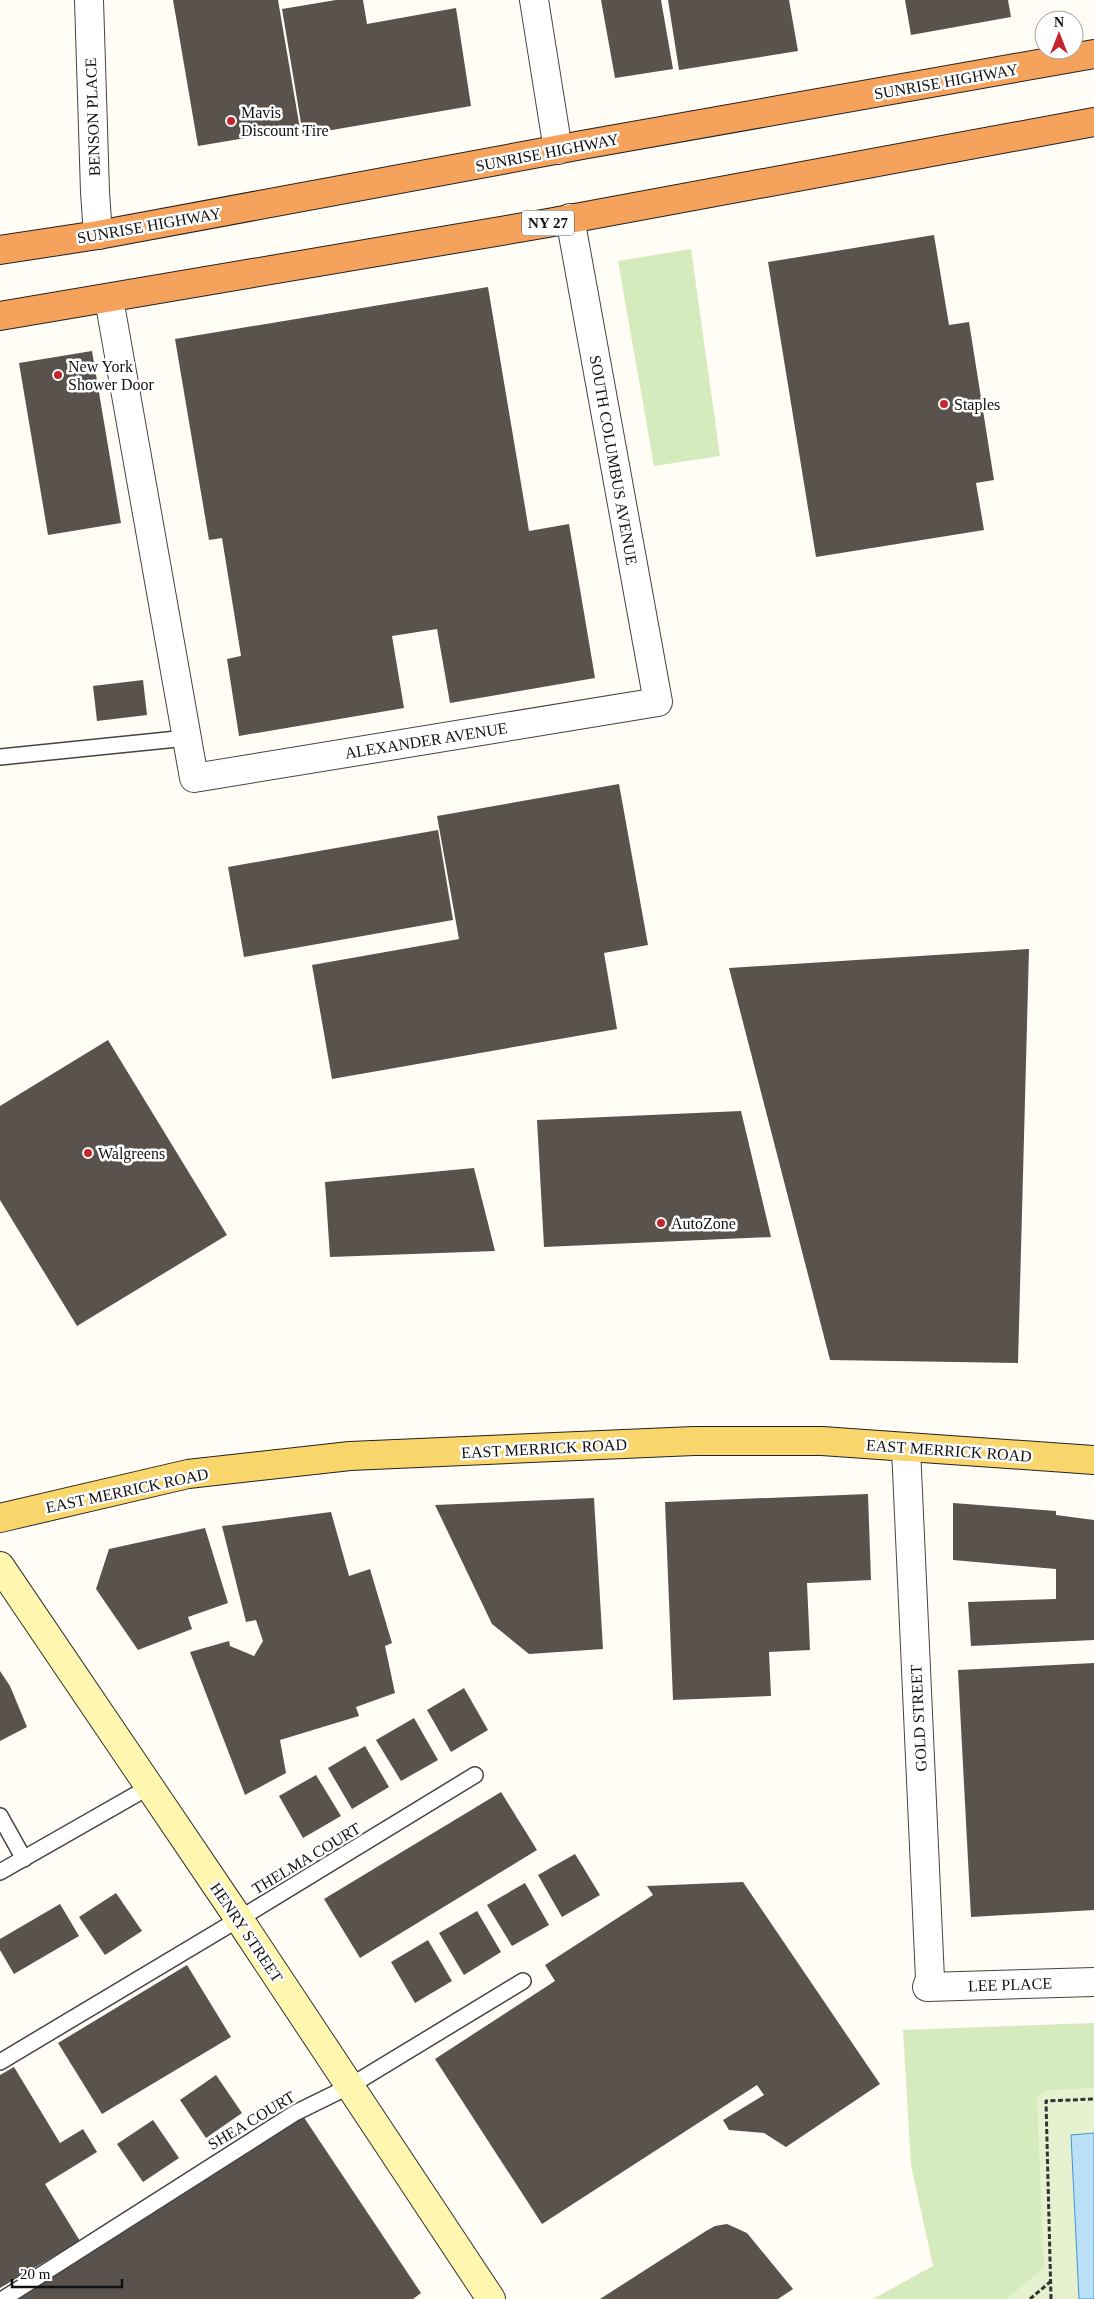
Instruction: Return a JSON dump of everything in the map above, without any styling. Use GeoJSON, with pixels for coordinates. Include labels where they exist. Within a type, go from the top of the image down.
{"type":"FeatureCollection","features":[{"type":"Feature","properties":{"kind":"highway","name":"SUNRISE HIGHWAY"},"geometry":{"type":"LineString","coordinates":[[0,250],[98,235],[1094,54]]}},
{"type":"Feature","properties":{"kind":"highway","name":"NY 27"},"geometry":{"type":"LineString","coordinates":[[0,316],[109,299],[570,218],[1094,122]]}},
{"type":"Feature","properties":{"kind":"main road","name":"EAST MERRICK ROAD"},"geometry":{"type":"LineString","coordinates":[[0,1518],[188,1474],[350,1456],[694,1441],[822,1442],[1094,1460]]}},
{"type":"Feature","properties":{"kind":"main road","name":"HENRY STREET"},"geometry":{"type":"LineString","coordinates":[[0,1566],[239,1919],[492,2299]]}},
{"type":"Feature","properties":{"kind":"street","name":"BENSON PLACE"},"geometry":{"type":"LineString","coordinates":[[89,0],[94,182],[98,235]]}},
{"type":"Feature","properties":{"kind":"street"},"geometry":{"type":"LineString","coordinates":[[534,0],[558,150]]}},
{"type":"Feature","properties":{"kind":"street","name":"SOUTH COLUMBUS AVENUE"},"geometry":{"type":"LineString","coordinates":[[570,218],[658,702]]}},
{"type":"Feature","properties":{"kind":"street"},"geometry":{"type":"LineString","coordinates":[[109,299],[187,738]]}},
{"type":"Feature","properties":{"kind":"street","name":"ALEXANDER AVENUE"},"geometry":{"type":"LineString","coordinates":[[187,738],[194,778],[658,702]]}},
{"type":"Feature","properties":{"kind":"street","name":"GOLD STREET"},"geometry":{"type":"LineString","coordinates":[[906,1448],[930,1969],[930,1979],[927,1987]]}},
{"type":"Feature","properties":{"kind":"street","name":"LEE PLACE"},"geometry":{"type":"LineString","coordinates":[[927,1987],[1094,1982]]}},
{"type":"Feature","properties":{"kind":"lane"},"geometry":{"type":"LineString","coordinates":[[0,757],[187,738]]}},
{"type":"Feature","properties":{"kind":"lane","name":"THELMA COURT"},"geometry":{"type":"LineString","coordinates":[[0,2062],[475,1775]]}},
{"type":"Feature","properties":{"kind":"lane"},"geometry":{"type":"LineString","coordinates":[[0,1872],[149,1787]]}},
{"type":"Feature","properties":{"kind":"lane"},"geometry":{"type":"LineString","coordinates":[[0,1816],[24,1859]]}},
{"type":"Feature","properties":{"kind":"lane","name":"SHEA COURT"},"geometry":{"type":"LineString","coordinates":[[3,2299],[294,2112],[350,2086],[523,1981]]}},
{"type":"Feature","properties":{"kind":"path"},"geometry":{"type":"LineString","coordinates":[[1051,2299],[1046,2101],[1094,2100]]}},
{"type":"Feature","properties":{"kind":"path"},"geometry":{"type":"LineString","coordinates":[[1030,2299],[1051,2282]]}},
{"type":"Feature","properties":{"kind":"green space"},"geometry":{"type":"Polygon","coordinates":[[[691,249],[720,456],[654,466],[618,261],[691,249]]]}},
{"type":"Feature","properties":{"kind":"green space"},"geometry":{"type":"Polygon","coordinates":[[[1094,2023],[1094,2299],[873,2299],[933,2266],[911,2165],[903,2030],[1094,2023]]]}},
{"type":"Feature","properties":{"kind":"green space"},"geometry":{"type":"Polygon","coordinates":[[[1094,2088],[1094,2299],[1006,2299],[1044,2268],[1037,2098],[1048,2090],[1094,2088]]]}},
{"type":"Feature","properties":{"kind":"water"},"geometry":{"type":"Polygon","coordinates":[[[1094,2133],[1094,2299],[1079,2299],[1071,2135],[1094,2133]]]}},
{"type":"Feature","properties":{"kind":"building"},"geometry":{"type":"Polygon","coordinates":[[[173,0],[278,0],[300,129],[198,146],[173,0]]]}},
{"type":"Feature","properties":{"kind":"building"},"geometry":{"type":"Polygon","coordinates":[[[336,0],[363,0],[367,24],[456,8],[471,106],[303,135],[282,9],[336,0]]]}},
{"type":"Feature","properties":{"kind":"building"},"geometry":{"type":"Polygon","coordinates":[[[601,0],[661,0],[673,69],[615,78],[601,0]]]}},
{"type":"Feature","properties":{"kind":"building"},"geometry":{"type":"Polygon","coordinates":[[[668,0],[789,0],[798,51],[679,70],[668,0]]]}},
{"type":"Feature","properties":{"kind":"building"},"geometry":{"type":"Polygon","coordinates":[[[905,0],[1008,0],[1011,17],[911,35],[905,0]]]}},
{"type":"Feature","properties":{"kind":"building"},"geometry":{"type":"Polygon","coordinates":[[[934,235],[949,325],[969,322],[994,480],[976,483],[984,530],[816,557],[768,262],[934,235]]]}},
{"type":"Feature","properties":{"kind":"building"},"geometry":{"type":"Polygon","coordinates":[[[488,287],[529,531],[569,524],[595,678],[450,703],[437,629],[392,636],[404,708],[239,736],[227,659],[241,656],[222,538],[209,540],[175,339],[488,287]]]}},
{"type":"Feature","properties":{"kind":"building"},"geometry":{"type":"Polygon","coordinates":[[[92,351],[121,523],[48,535],[19,363],[92,351]]]}},
{"type":"Feature","properties":{"kind":"building"},"geometry":{"type":"Polygon","coordinates":[[[143,680],[147,715],[97,721],[93,686],[143,680]]]}},
{"type":"Feature","properties":{"kind":"building"},"geometry":{"type":"Polygon","coordinates":[[[619,784],[648,945],[604,953],[617,1029],[332,1079],[312,965],[459,939],[437,816],[619,784]]]}},
{"type":"Feature","properties":{"kind":"building"},"geometry":{"type":"Polygon","coordinates":[[[438,830],[453,920],[244,957],[228,867],[438,830]]]}},
{"type":"Feature","properties":{"kind":"building"},"geometry":{"type":"Polygon","coordinates":[[[1029,949],[1018,1363],[830,1360],[729,968],[1029,949]]]}},
{"type":"Feature","properties":{"kind":"building","name":"Walgreens"},"geometry":{"type":"Polygon","coordinates":[[[108,1040],[227,1235],[77,1326],[0,1200],[0,1106],[108,1040]]]}},
{"type":"Feature","properties":{"kind":"building"},"geometry":{"type":"Polygon","coordinates":[[[741,1111],[771,1237],[544,1247],[537,1120],[741,1111]]]}},
{"type":"Feature","properties":{"kind":"building"},"geometry":{"type":"Polygon","coordinates":[[[474,1168],[495,1251],[330,1257],[325,1182],[474,1168]]]}},
{"type":"Feature","properties":{"kind":"building"},"geometry":{"type":"Polygon","coordinates":[[[868,1494],[871,1580],[807,1583],[810,1650],[769,1652],[771,1696],[673,1700],[665,1502],[868,1494]]]}},
{"type":"Feature","properties":{"kind":"building"},"geometry":{"type":"Polygon","coordinates":[[[594,1498],[603,1649],[529,1654],[492,1624],[435,1505],[594,1498]]]}},
{"type":"Feature","properties":{"kind":"building"},"geometry":{"type":"Polygon","coordinates":[[[953,1503],[1056,1511],[1056,1515],[1094,1520],[1094,1640],[971,1646],[968,1602],[1056,1599],[1056,1569],[953,1560],[953,1503]]]}},
{"type":"Feature","properties":{"kind":"building"},"geometry":{"type":"Polygon","coordinates":[[[331,1512],[349,1576],[370,1569],[392,1643],[385,1646],[395,1693],[356,1707],[359,1716],[280,1740],[286,1773],[245,1795],[190,1652],[229,1641],[230,1646],[254,1656],[263,1641],[256,1620],[246,1622],[222,1526],[331,1512]]]}},
{"type":"Feature","properties":{"kind":"building"},"geometry":{"type":"Polygon","coordinates":[[[205,1528],[228,1603],[188,1617],[192,1629],[138,1650],[96,1589],[109,1549],[205,1528]]]}},
{"type":"Feature","properties":{"kind":"building"},"geometry":{"type":"Polygon","coordinates":[[[1094,1663],[1094,1910],[971,1917],[958,1670],[1094,1663]]]}},
{"type":"Feature","properties":{"kind":"building"},"geometry":{"type":"Polygon","coordinates":[[[0,1671],[10,1686],[27,1727],[0,1741],[0,1671]]]}},
{"type":"Feature","properties":{"kind":"building"},"geometry":{"type":"Polygon","coordinates":[[[464,1688],[488,1730],[451,1752],[427,1710],[464,1688]]]}},
{"type":"Feature","properties":{"kind":"building"},"geometry":{"type":"Polygon","coordinates":[[[414,1718],[438,1760],[401,1781],[376,1740],[414,1718]]]}},
{"type":"Feature","properties":{"kind":"building"},"geometry":{"type":"Polygon","coordinates":[[[365,1746],[389,1787],[352,1809],[328,1768],[365,1746]]]}},
{"type":"Feature","properties":{"kind":"building"},"geometry":{"type":"Polygon","coordinates":[[[316,1775],[341,1816],[303,1838],[279,1796],[316,1775]]]}},
{"type":"Feature","properties":{"kind":"building"},"geometry":{"type":"Polygon","coordinates":[[[501,1792],[537,1850],[360,1958],[324,1899],[501,1792]]]}},
{"type":"Feature","properties":{"kind":"building"},"geometry":{"type":"Polygon","coordinates":[[[575,1854],[600,1895],[562,1917],[538,1875],[575,1854]]]}},
{"type":"Feature","properties":{"kind":"building"},"geometry":{"type":"Polygon","coordinates":[[[743,1882],[880,2084],[786,2147],[764,2133],[729,2130],[723,2120],[764,2095],[757,2085],[542,2224],[435,2059],[555,1981],[545,1965],[653,1895],[647,1886],[743,1882]]]}},
{"type":"Feature","properties":{"kind":"building"},"geometry":{"type":"Polygon","coordinates":[[[525,1883],[549,1925],[512,1946],[487,1905],[525,1883]]]}},
{"type":"Feature","properties":{"kind":"building"},"geometry":{"type":"Polygon","coordinates":[[[116,1893],[142,1931],[105,1955],[79,1917],[116,1893]]]}},
{"type":"Feature","properties":{"kind":"building"},"geometry":{"type":"Polygon","coordinates":[[[60,1904],[79,1936],[14,1974],[0,1950],[0,1939],[60,1904]]]}},
{"type":"Feature","properties":{"kind":"building"},"geometry":{"type":"Polygon","coordinates":[[[477,1911],[501,1952],[464,1975],[439,1933],[477,1911]]]}},
{"type":"Feature","properties":{"kind":"building"},"geometry":{"type":"Polygon","coordinates":[[[428,1940],[452,1981],[415,2003],[391,1962],[428,1940]]]}},
{"type":"Feature","properties":{"kind":"building"},"geometry":{"type":"Polygon","coordinates":[[[187,1965],[231,2037],[102,2114],[58,2043],[187,1965]]]}},
{"type":"Feature","properties":{"kind":"building"},"geometry":{"type":"Polygon","coordinates":[[[14,2067],[60,2143],[83,2129],[97,2152],[45,2184],[80,2241],[0,2288],[0,2075],[14,2067]]]}},
{"type":"Feature","properties":{"kind":"building"},"geometry":{"type":"Polygon","coordinates":[[[216,2075],[242,2113],[206,2138],[180,2100],[216,2075]]]}},
{"type":"Feature","properties":{"kind":"building"},"geometry":{"type":"Polygon","coordinates":[[[303,2116],[421,2293],[413,2299],[15,2299],[303,2116]]]}},
{"type":"Feature","properties":{"kind":"building"},"geometry":{"type":"Polygon","coordinates":[[[153,2120],[179,2158],[143,2182],[117,2144],[153,2120]]]}},
{"type":"Feature","properties":{"kind":"building"},"geometry":{"type":"Polygon","coordinates":[[[727,2224],[747,2233],[793,2289],[778,2299],[600,2299],[706,2231],[715,2226],[727,2224]]]}},
{"type":"Feature","properties":{"kind":"place","name":"Mavis Discount Tire"},"geometry":{"type":"Point","coordinates":[231,121]}},
{"type":"Feature","properties":{"kind":"place","name":"New York Shower Door"},"geometry":{"type":"Point","coordinates":[58,375]}},
{"type":"Feature","properties":{"kind":"place","name":"Staples"},"geometry":{"type":"Point","coordinates":[944,404]}},
{"type":"Feature","properties":{"kind":"place","name":"Walgreens"},"geometry":{"type":"Point","coordinates":[88,1153]}},
{"type":"Feature","properties":{"kind":"place","name":"AutoZone"},"geometry":{"type":"Point","coordinates":[661,1223]}}]}
